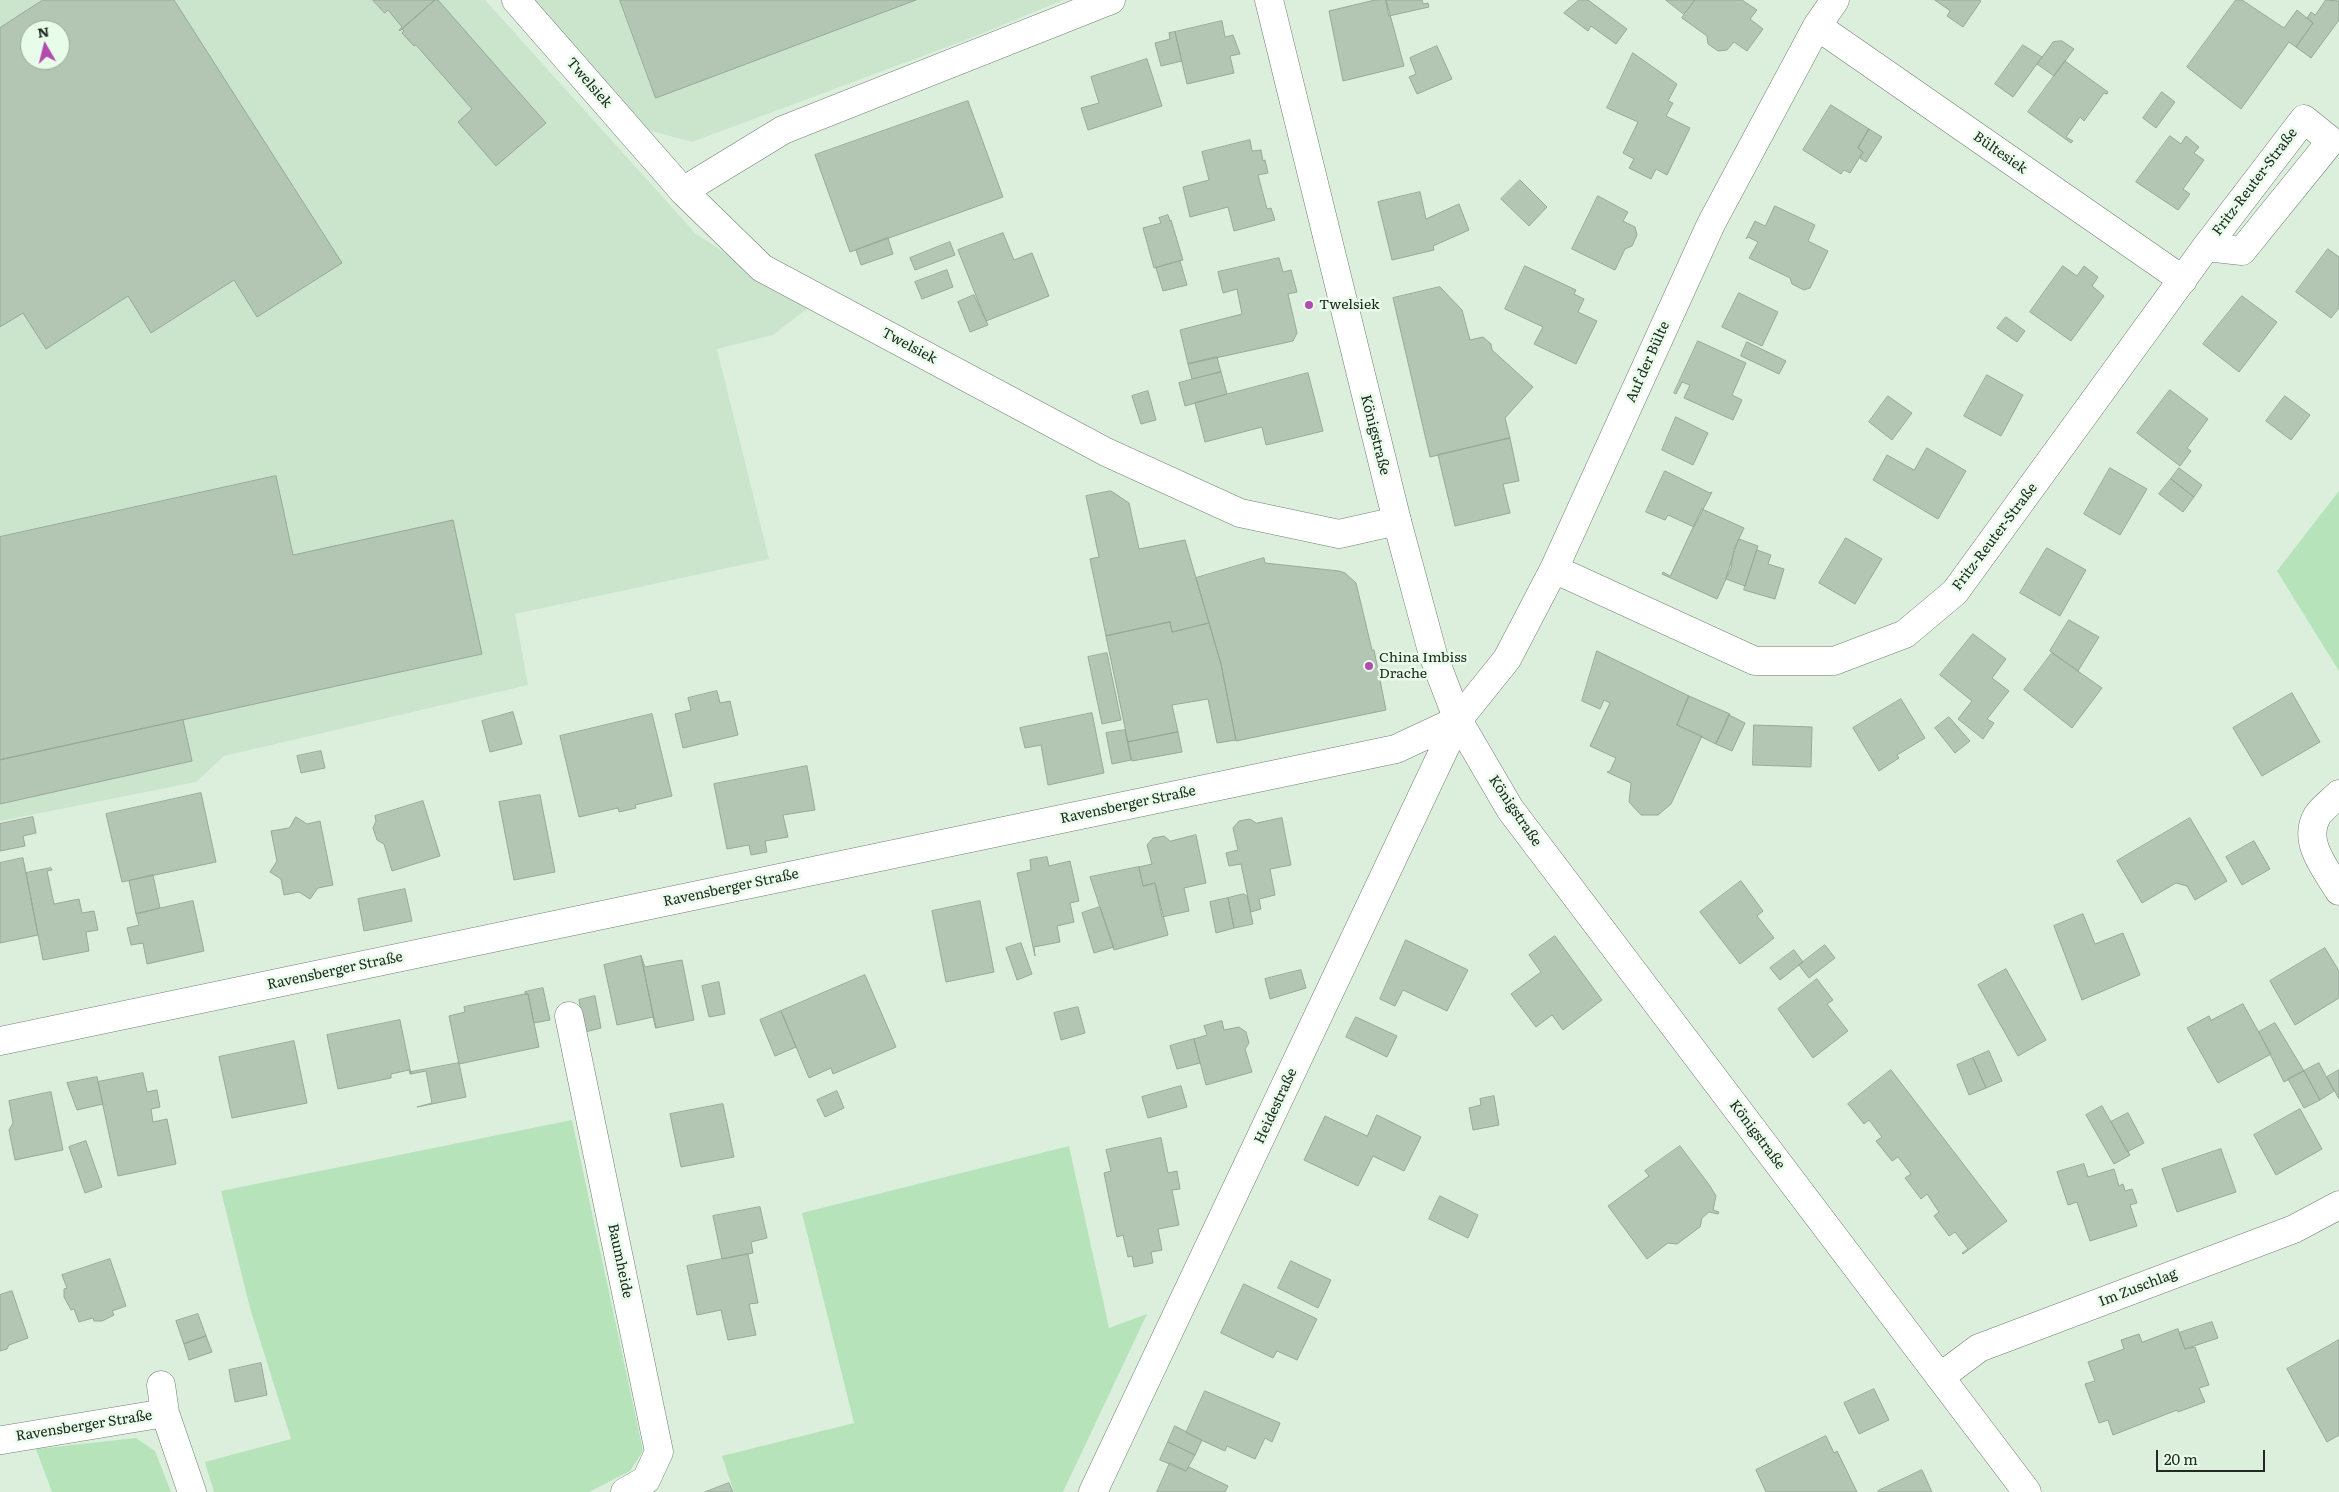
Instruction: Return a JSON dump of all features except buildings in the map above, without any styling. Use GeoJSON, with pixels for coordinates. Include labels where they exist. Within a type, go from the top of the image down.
{"type":"FeatureCollection","features":[{"type":"Feature","properties":{"kind":"street","name":"Twelsiek"},"geometry":{"type":"LineString","coordinates":[[516,0],[683,191],[762,268],[1106,452],[1240,513],[1339,534],[1397,521]]}},
{"type":"Feature","properties":{"kind":"street"},"geometry":{"type":"LineString","coordinates":[[683,191],[783,130],[1111,0]]}},
{"type":"Feature","properties":{"kind":"street","name":"Königstraße"},"geometry":{"type":"LineString","coordinates":[[1269,0],[1397,521],[1433,655],[1458,720],[1510,809],[2027,1492]]}},
{"type":"Feature","properties":{"kind":"street","name":"Auf der Bülte"},"geometry":{"type":"LineString","coordinates":[[1458,720],[1507,660],[1554,569],[1710,224],[1817,26],[1835,0]]}},
{"type":"Feature","properties":{"kind":"street","name":"Bültesiek"},"geometry":{"type":"LineString","coordinates":[[1817,26],[2183,280]]}},
{"type":"Feature","properties":{"kind":"street","name":"Fritz-Reuter-Straße"},"geometry":{"type":"LineString","coordinates":[[1554,569],[1755,660],[1834,661],[1905,634],[1954,592],[2206,247],[2304,119],[2330,141],[2242,251],[2206,247]]}},
{"type":"Feature","properties":{"kind":"street","name":"Ravensberger Straße"},"geometry":{"type":"LineString","coordinates":[[0,1041],[1396,749],[1458,720]]}},
{"type":"Feature","properties":{"kind":"street","name":"Heidestraße"},"geometry":{"type":"LineString","coordinates":[[1093,1492],[1458,720]]}},
{"type":"Feature","properties":{"kind":"street"},"geometry":{"type":"LineString","coordinates":[[2339,794],[2317,815],[2311,831],[2314,847],[2339,891]]}},
{"type":"Feature","properties":{"kind":"street","name":"Baumheide"},"geometry":{"type":"LineString","coordinates":[[569,1016],[659,1452],[646,1480],[626,1492]]}},
{"type":"Feature","properties":{"kind":"street","name":"Im Zuschlag"},"geometry":{"type":"LineString","coordinates":[[1940,1377],[1979,1348],[2294,1229],[2339,1206]]}},
{"type":"Feature","properties":{"kind":"street","name":"Ravensberger Straße"},"geometry":{"type":"LineString","coordinates":[[161,1385],[165,1413],[192,1492]]}},
{"type":"Feature","properties":{"kind":"street","name":"Ravensberger Straße"},"geometry":{"type":"LineString","coordinates":[[2,1440],[165,1413]]}},
{"type":"Feature","properties":{"kind":"shaded area"},"geometry":{"type":"Polygon","coordinates":[[[0,0],[485,0],[695,233],[808,308],[773,335],[717,349],[769,559],[515,614],[528,685],[224,756],[196,782],[0,821],[0,0]]]}},
{"type":"Feature","properties":{"kind":"shaded area"},"geometry":{"type":"Polygon","coordinates":[[[531,0],[1063,0],[971,38],[692,142],[648,130],[531,0]]]}},
{"type":"Feature","properties":{"kind":"green space"},"geometry":{"type":"Polygon","coordinates":[[[2339,491],[2339,671],[2277,571],[2339,491]]]}},
{"type":"Feature","properties":{"kind":"green space"},"geometry":{"type":"Polygon","coordinates":[[[572,1120],[643,1451],[630,1471],[589,1492],[214,1492],[205,1462],[291,1439],[250,1308],[221,1191],[572,1120]]]}},
{"type":"Feature","properties":{"kind":"green space"},"geometry":{"type":"Polygon","coordinates":[[[1069,1146],[1109,1328],[1147,1314],[1063,1492],[734,1492],[722,1456],[854,1423],[802,1213],[1069,1146]]]}},
{"type":"Feature","properties":{"kind":"green space"},"geometry":{"type":"Polygon","coordinates":[[[136,1438],[155,1451],[171,1492],[52,1492],[36,1449],[136,1438]]]}},
{"type":"Feature","properties":{"kind":"place","name":"Twelsiek"},"geometry":{"type":"Point","coordinates":[1309,305]}},
{"type":"Feature","properties":{"kind":"place","name":"China Imbiss Drache"},"geometry":{"type":"Point","coordinates":[1369,666]}}]}
